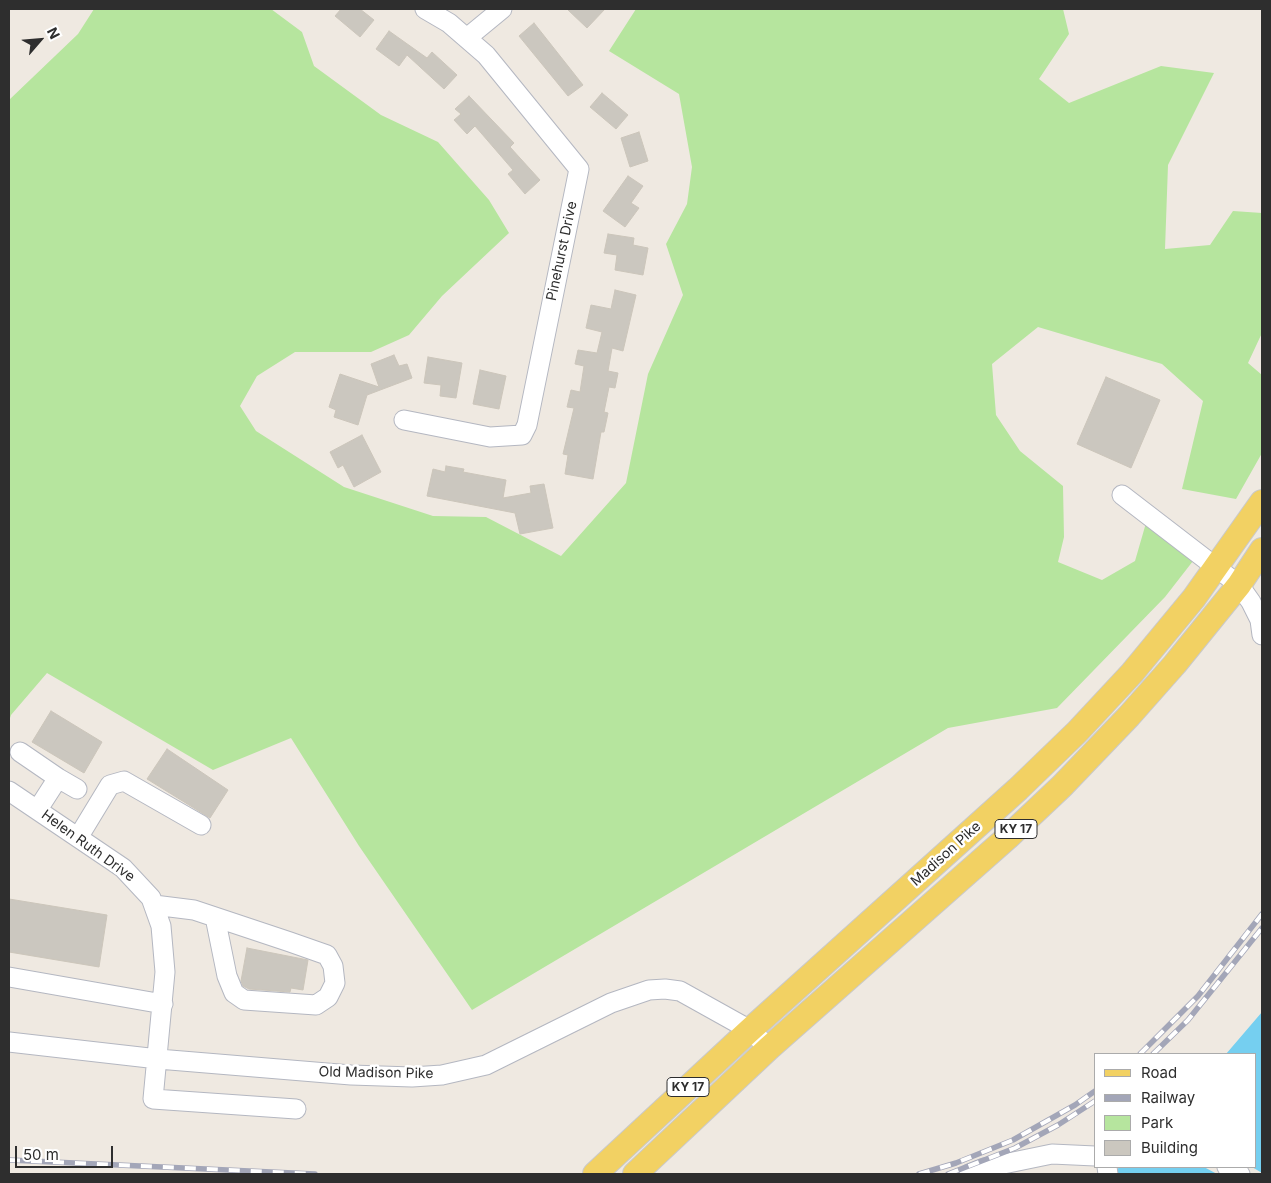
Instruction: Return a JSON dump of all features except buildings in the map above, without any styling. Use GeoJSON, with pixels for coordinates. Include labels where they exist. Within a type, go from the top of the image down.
{"type":"FeatureCollection","features":[{"type":"Feature","properties":{"kind":"main road","name":"Madison Pike"},"geometry":{"type":"LineString","coordinates":[[595,1174],[750,1030],[1018,789],[1077,732],[1132,673],[1194,598],[1262,502]]}},
{"type":"Feature","properties":{"kind":"main road","name":"Madison Pike"},"geometry":{"type":"LineString","coordinates":[[635,1174],[769,1048],[1008,837],[1062,786],[1129,716],[1239,585],[1262,550]]}},
{"type":"Feature","properties":{"kind":"street","name":"Pinehurst Drive"},"geometry":{"type":"LineString","coordinates":[[404,420],[490,437],[522,436],[527,425],[579,169],[486,55],[468,38],[425,9]]}},
{"type":"Feature","properties":{"kind":"street"},"geometry":{"type":"LineString","coordinates":[[468,38],[502,9]]}},
{"type":"Feature","properties":{"kind":"street"},"geometry":{"type":"LineString","coordinates":[[1122,495],[1217,566],[1239,585],[1252,602],[1260,620],[1262,635]]}},
{"type":"Feature","properties":{"kind":"street"},"geometry":{"type":"LineString","coordinates":[[20,752],[77,789]]}},
{"type":"Feature","properties":{"kind":"street"},"geometry":{"type":"LineString","coordinates":[[38,809],[58,778]]}},
{"type":"Feature","properties":{"kind":"street"},"geometry":{"type":"LineString","coordinates":[[78,836],[110,785],[124,781],[201,825]]}},
{"type":"Feature","properties":{"kind":"street","name":"Helen Ruth Drive"},"geometry":{"type":"LineString","coordinates":[[9,791],[123,868],[142,885],[154,905],[161,926],[164,946],[163,1004],[153,1099],[296,1109]]}},
{"type":"Feature","properties":{"kind":"street"},"geometry":{"type":"LineString","coordinates":[[154,905],[194,910],[215,917],[327,955],[333,966],[335,983],[328,997],[316,1006],[244,1000],[234,993],[227,976],[215,917]]}},
{"type":"Feature","properties":{"kind":"street"},"geometry":{"type":"LineString","coordinates":[[9,977],[163,1004]]}},
{"type":"Feature","properties":{"kind":"street","name":"Old Madison Pike"},"geometry":{"type":"LineString","coordinates":[[9,1042],[158,1059],[351,1075],[412,1077],[442,1075],[486,1065],[611,1003],[649,990],[665,989],[680,991],[750,1030],[769,1048]]}},
{"type":"Feature","properties":{"kind":"street"},"geometry":{"type":"LineString","coordinates":[[969,1174],[984,1168],[1052,1154],[1094,1156]]}},
{"type":"Feature","properties":{"kind":"street"},"geometry":{"type":"LineString","coordinates":[[1229,1168],[1240,1174]]}},
{"type":"Feature","properties":{"kind":"green space"},"geometry":{"type":"Polygon","coordinates":[[[94,9],[271,9],[302,32],[314,66],[381,115],[438,142],[489,200],[509,233],[442,296],[409,335],[371,352],[295,352],[257,376],[240,406],[256,431],[344,487],[433,516],[486,517],[561,556],[626,483],[648,374],[683,295],[666,244],[687,204],[692,167],[679,94],[609,51],[636,9],[1063,9],[1069,34],[1039,79],[1069,103],[1161,66],[1214,73],[1168,165],[1165,249],[1210,245],[1233,211],[1262,213],[1262,333],[1248,363],[1262,375],[1262,453],[1236,499],[1182,489],[1203,401],[1162,364],[1038,327],[992,364],[996,415],[1020,451],[1063,486],[1064,537],[1058,562],[1102,580],[1135,561],[1146,523],[1193,561],[1165,597],[1057,708],[948,728],[472,1010],[359,846],[291,738],[213,770],[47,673],[11,715],[9,721],[9,100],[78,34],[94,9]]]}},
{"type":"Feature","properties":{"kind":"water"},"geometry":{"type":"Polygon","coordinates":[[[1262,1012],[1262,1173],[1254,1168],[1256,1168],[1256,1053],[1227,1053],[1262,1012]]]}},
{"type":"Feature","properties":{"kind":"water"},"geometry":{"type":"Polygon","coordinates":[[[1118,1168],[1206,1168],[1217,1174],[1115,1174],[1118,1168]]]}},
{"type":"Feature","properties":{"kind":"railway"},"geometry":{"type":"LineString","coordinates":[[1141,1053],[1198,996],[1262,914]]}},
{"type":"Feature","properties":{"kind":"railway"},"geometry":{"type":"LineString","coordinates":[[1154,1053],[1188,1020],[1262,928]]}},
{"type":"Feature","properties":{"kind":"railway"},"geometry":{"type":"LineString","coordinates":[[919,1174],[956,1163],[1013,1140],[1075,1105],[1094,1092]]}},
{"type":"Feature","properties":{"kind":"railway"},"geometry":{"type":"LineString","coordinates":[[948,1174],[1015,1148],[1058,1125],[1094,1102]]}},
{"type":"Feature","properties":{"kind":"railway"},"geometry":{"type":"LineString","coordinates":[[9,1160],[315,1174]]}}]}
